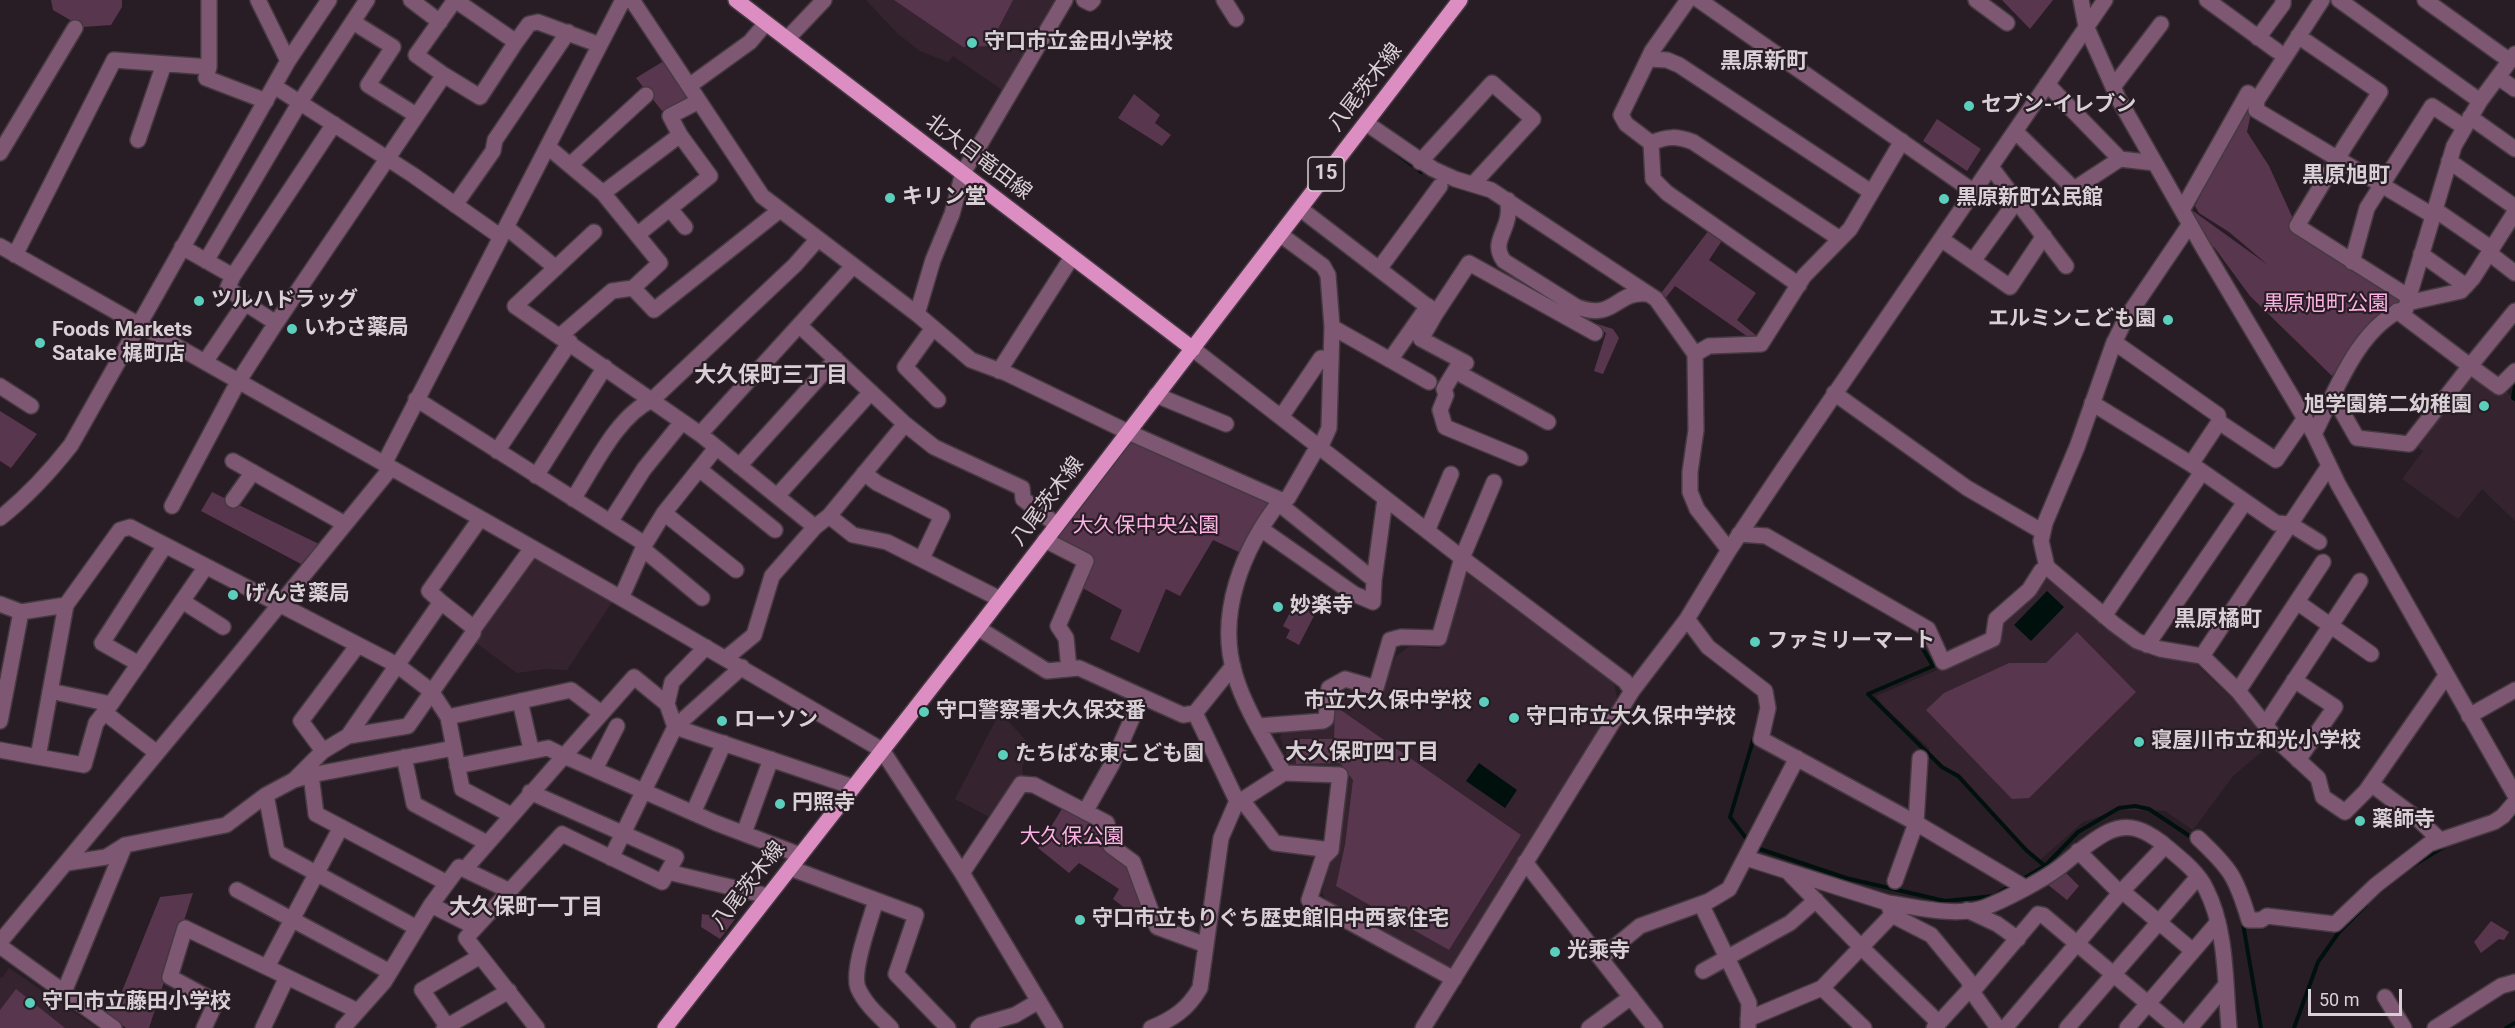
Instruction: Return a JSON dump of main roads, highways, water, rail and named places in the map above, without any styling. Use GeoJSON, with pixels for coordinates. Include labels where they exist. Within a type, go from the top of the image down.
{"type":"FeatureCollection","features":[{"type":"Feature","properties":{"kind":"main road","name":"北大日竜田線"},"geometry":{"type":"LineString","coordinates":[[736,0],[1193,349]]}},
{"type":"Feature","properties":{"kind":"main road","name":"八尾茨木線"},"geometry":{"type":"LineString","coordinates":[[665,1028],[978,628],[1156,394],[1302,210],[1460,0]]}},
{"type":"Feature","properties":{"kind":"waterway"},"geometry":{"type":"LineString","coordinates":[[1390,148],[1421,172]]}},
{"type":"Feature","properties":{"kind":"waterway"},"geometry":{"type":"LineString","coordinates":[[2515,386],[2513,398],[2515,399]]}},
{"type":"Feature","properties":{"kind":"waterway"},"geometry":{"type":"LineString","coordinates":[[1923,649],[1933,666],[1868,694],[1942,767],[1958,776],[2026,850],[2045,866]]}},
{"type":"Feature","properties":{"kind":"waterway"},"geometry":{"type":"LineString","coordinates":[[1749,842],[1730,817],[1755,734]]}},
{"type":"Feature","properties":{"kind":"waterway"},"geometry":{"type":"LineString","coordinates":[[2021,880],[2045,866],[2078,832],[2119,808],[2135,806],[2149,809],[2194,839]]}},
{"type":"Feature","properties":{"kind":"waterway"},"geometry":{"type":"LineString","coordinates":[[2505,823],[2515,814]]}},
{"type":"Feature","properties":{"kind":"waterway"},"geometry":{"type":"LineString","coordinates":[[2412,866],[2445,846]]}},
{"type":"Feature","properties":{"kind":"waterway"},"geometry":{"type":"LineString","coordinates":[[1754,847],[1846,878],[1945,901],[1994,896],[2012,885]]}},
{"type":"Feature","properties":{"kind":"waterway"},"geometry":{"type":"LineString","coordinates":[[2294,1028],[2318,962],[2339,932],[2366,905]]}},
{"type":"Feature","properties":{"kind":"waterway"},"geometry":{"type":"LineString","coordinates":[[2242,918],[2261,1028]]}},
{"type":"Feature","properties":{"kind":"waterway"},"geometry":{"type":"LineString","coordinates":[[2506,1028],[2515,1023]]}},
{"type":"Feature","properties":{"kind":"place","name":"守口市立金田小学校"},"geometry":{"type":"Point","coordinates":[972,43]}},
{"type":"Feature","properties":{"kind":"place","name":"セブン-イレブン"},"geometry":{"type":"Point","coordinates":[1969,106]}},
{"type":"Feature","properties":{"kind":"place","name":"キリン堂"},"geometry":{"type":"Point","coordinates":[890,198]}},
{"type":"Feature","properties":{"kind":"place","name":"黒原新町公民館"},"geometry":{"type":"Point","coordinates":[1944,199]}},
{"type":"Feature","properties":{"kind":"place","name":"ツルハドラッグ"},"geometry":{"type":"Point","coordinates":[199,301]}},
{"type":"Feature","properties":{"kind":"place","name":"エルミンこども園"},"geometry":{"type":"Point","coordinates":[2168,320]}},
{"type":"Feature","properties":{"kind":"place","name":"いわさ薬局"},"geometry":{"type":"Point","coordinates":[292,329]}},
{"type":"Feature","properties":{"kind":"place","name":"Foods Markets Satake 梶町店"},"geometry":{"type":"Point","coordinates":[40,343]}},
{"type":"Feature","properties":{"kind":"place","name":"旭学園第二幼稚園"},"geometry":{"type":"Point","coordinates":[2484,406]}},
{"type":"Feature","properties":{"kind":"place","name":"げんき薬局"},"geometry":{"type":"Point","coordinates":[233,595]}},
{"type":"Feature","properties":{"kind":"place","name":"妙楽寺"},"geometry":{"type":"Point","coordinates":[1278,607]}},
{"type":"Feature","properties":{"kind":"place","name":"ファミリーマート"},"geometry":{"type":"Point","coordinates":[1755,642]}},
{"type":"Feature","properties":{"kind":"place","name":"市立大久保中学校"},"geometry":{"type":"Point","coordinates":[1484,702]}},
{"type":"Feature","properties":{"kind":"place","name":"守口警察署大久保交番"},"geometry":{"type":"Point","coordinates":[924,712]}},
{"type":"Feature","properties":{"kind":"place","name":"守口市立大久保中学校"},"geometry":{"type":"Point","coordinates":[1514,718]}},
{"type":"Feature","properties":{"kind":"place","name":"ローソン"},"geometry":{"type":"Point","coordinates":[722,721]}},
{"type":"Feature","properties":{"kind":"place","name":"寝屋川市立和光小学校"},"geometry":{"type":"Point","coordinates":[2139,742]}},
{"type":"Feature","properties":{"kind":"place","name":"たちばな東こども園"},"geometry":{"type":"Point","coordinates":[1003,755]}},
{"type":"Feature","properties":{"kind":"place","name":"円照寺"},"geometry":{"type":"Point","coordinates":[780,804]}},
{"type":"Feature","properties":{"kind":"place","name":"薬師寺"},"geometry":{"type":"Point","coordinates":[2360,821]}},
{"type":"Feature","properties":{"kind":"place","name":"守口市立もりぐち歴史館旧中西家住宅"},"geometry":{"type":"Point","coordinates":[1080,920]}},
{"type":"Feature","properties":{"kind":"place","name":"光乘寺"},"geometry":{"type":"Point","coordinates":[1555,952]}},
{"type":"Feature","properties":{"kind":"place","name":"守口市立藤田小学校"},"geometry":{"type":"Point","coordinates":[30,1003]}},
{"type":"Feature","properties":{"kind":"district","name":"黒原新町"},"geometry":{"type":"Point","coordinates":[1764,62]}},
{"type":"Feature","properties":{"kind":"district","name":"黒原旭町"},"geometry":{"type":"Point","coordinates":[2346,176]}},
{"type":"Feature","properties":{"kind":"district","name":"大久保町三丁目"},"geometry":{"type":"Point","coordinates":[771,376]}},
{"type":"Feature","properties":{"kind":"district","name":"黒原橘町"},"geometry":{"type":"Point","coordinates":[2218,620]}},
{"type":"Feature","properties":{"kind":"district","name":"大久保町四丁目"},"geometry":{"type":"Point","coordinates":[1362,753]}},
{"type":"Feature","properties":{"kind":"district","name":"大久保町一丁目"},"geometry":{"type":"Point","coordinates":[526,908]}},
{"type":"Feature","properties":{"kind":"park label","name":"黒原旭町公園"},"geometry":{"type":"Point","coordinates":[2326,305]}},
{"type":"Feature","properties":{"kind":"park label","name":"大久保中央公園"},"geometry":{"type":"Point","coordinates":[1146,527]}},
{"type":"Feature","properties":{"kind":"park label","name":"大久保公園"},"geometry":{"type":"Point","coordinates":[1072,838]}}]}
